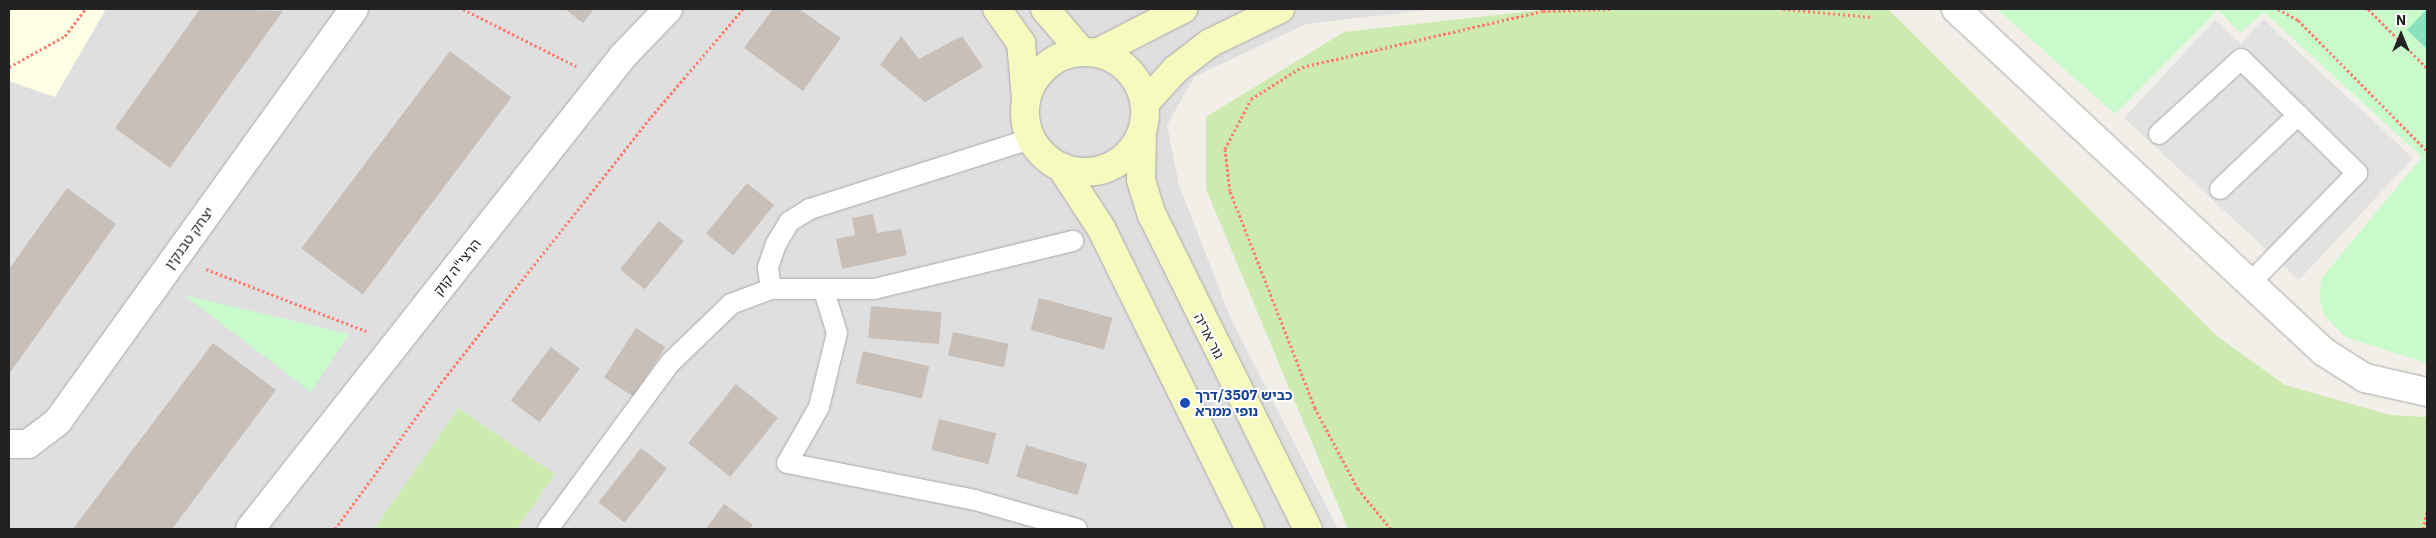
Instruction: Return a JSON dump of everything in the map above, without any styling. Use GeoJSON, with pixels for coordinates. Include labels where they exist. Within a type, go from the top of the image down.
{"type":"FeatureCollection","features":[{"type":"Feature","properties":{"kind":"main road"},"geometry":{"type":"LineString","coordinates":[[997,9],[1021,43],[1026,98],[1025,119],[1031,139],[1061,167],[1101,228],[1250,529]]}},
{"type":"Feature","properties":{"kind":"main road"},"geometry":{"type":"LineString","coordinates":[[1045,9],[1089,52],[1129,70],[1145,103],[1142,134],[1118,163],[1080,173],[1061,167]]}},
{"type":"Feature","properties":{"kind":"main road"},"geometry":{"type":"LineString","coordinates":[[1026,98],[1046,66],[1089,52],[1183,9]]}},
{"type":"Feature","properties":{"kind":"main road"},"geometry":{"type":"LineString","coordinates":[[1145,103],[1176,69],[1210,43],[1280,9]]}},
{"type":"Feature","properties":{"kind":"main road","name":"גור אריה"},"geometry":{"type":"LineString","coordinates":[[1142,134],[1141,180],[1152,215],[1308,529]]}},
{"type":"Feature","properties":{"kind":"street","name":"יצחק טבנקין"},"geometry":{"type":"LineString","coordinates":[[9,444],[28,444],[58,420],[354,9]]}},
{"type":"Feature","properties":{"kind":"street","name":"הרצי\"ה קוק"},"geometry":{"type":"LineString","coordinates":[[250,529],[604,80],[668,9]]}},
{"type":"Feature","properties":{"kind":"street"},"geometry":{"type":"LineString","coordinates":[[1956,9],[2250,283],[2341,364],[2365,378],[2427,392]]}},
{"type":"Feature","properties":{"kind":"lane"},"geometry":{"type":"LineString","coordinates":[[2160,134],[2241,59],[2357,173],[2250,283]]}},
{"type":"Feature","properties":{"kind":"lane"},"geometry":{"type":"LineString","coordinates":[[2220,189],[2298,115]]}},
{"type":"Feature","properties":{"kind":"lane"},"geometry":{"type":"LineString","coordinates":[[771,289],[768,267],[776,244],[789,222],[810,209],[1031,139]]}},
{"type":"Feature","properties":{"kind":"lane"},"geometry":{"type":"LineString","coordinates":[[548,529],[670,363],[731,304],[771,289],[824,291],[874,289],[1073,241]]}},
{"type":"Feature","properties":{"kind":"lane"},"geometry":{"type":"LineString","coordinates":[[824,291],[837,333],[819,407],[787,463],[975,500],[1077,529]]}},
{"type":"Feature","properties":{"kind":"path"},"geometry":{"type":"LineString","coordinates":[[9,67],[64,36],[85,9]]}},
{"type":"Feature","properties":{"kind":"path"},"geometry":{"type":"LineString","coordinates":[[463,9],[604,80]]}},
{"type":"Feature","properties":{"kind":"path"},"geometry":{"type":"LineString","coordinates":[[335,529],[456,364],[651,117],[743,9]]}},
{"type":"Feature","properties":{"kind":"path"},"geometry":{"type":"LineString","coordinates":[[1391,529],[1358,489],[1315,408],[1230,191],[1225,149],[1251,99],[1302,67],[1543,11],[1610,9]]}},
{"type":"Feature","properties":{"kind":"path"},"geometry":{"type":"LineString","coordinates":[[1783,9],[1872,17]]}},
{"type":"Feature","properties":{"kind":"path"},"geometry":{"type":"LineString","coordinates":[[2278,9],[2298,20],[2427,151]]}},
{"type":"Feature","properties":{"kind":"path"},"geometry":{"type":"LineString","coordinates":[[2368,9],[2427,68]]}},
{"type":"Feature","properties":{"kind":"path"},"geometry":{"type":"LineString","coordinates":[[175,257],[397,342]]}},
{"type":"Feature","properties":{"kind":"path"},"geometry":{"type":"LineString","coordinates":[[2423,529],[2427,511]]}},
{"type":"Feature","properties":{"kind":"shaded area"},"geometry":{"type":"Polygon","coordinates":[[[9,9],[1435,9],[1306,24],[1194,77],[1167,125],[1179,185],[1231,319],[1338,529],[9,529],[9,9]]]}},
{"type":"Feature","properties":{"kind":"shaded area"},"geometry":{"type":"Polygon","coordinates":[[[9,9],[106,9],[55,97],[9,81],[9,9]]]}},
{"type":"Feature","properties":{"kind":"shaded area"},"geometry":{"type":"Polygon","coordinates":[[[2263,19],[2413,158],[2299,280],[2124,118],[2215,20],[2241,44],[2263,19]]]}},
{"type":"Feature","properties":{"kind":"green space"},"geometry":{"type":"Polygon","coordinates":[[[1551,9],[1888,9],[2217,336],[2285,385],[2390,415],[2427,417],[2427,529],[1348,529],[1206,189],[1206,117],[1344,32],[1551,9]]]}},
{"type":"Feature","properties":{"kind":"green space"},"geometry":{"type":"Polygon","coordinates":[[[1997,9],[2427,9],[2427,363],[2345,337],[2324,315],[2320,299],[2321,279],[2422,157],[2264,12],[2240,33],[2218,10],[2115,114],[1997,9]]]}},
{"type":"Feature","properties":{"kind":"green space"},"geometry":{"type":"Polygon","coordinates":[[[2427,9],[2427,49],[2407,30],[2427,9]]]}},
{"type":"Feature","properties":{"kind":"green space"},"geometry":{"type":"Polygon","coordinates":[[[184,295],[349,334],[311,392],[184,295]]]}},
{"type":"Feature","properties":{"kind":"green space"},"geometry":{"type":"Polygon","coordinates":[[[458,408],[555,474],[517,529],[374,529],[458,408]]]}},
{"type":"Feature","properties":{"kind":"building"},"geometry":{"type":"Polygon","coordinates":[[[200,9],[283,11],[170,168],[115,128],[200,9]]]}},
{"type":"Feature","properties":{"kind":"building"},"geometry":{"type":"Polygon","coordinates":[[[565,9],[594,9],[583,23],[565,9]]]}},
{"type":"Feature","properties":{"kind":"building"},"geometry":{"type":"Polygon","coordinates":[[[773,9],[799,9],[841,38],[803,91],[744,48],[773,9]]]}},
{"type":"Feature","properties":{"kind":"building"},"geometry":{"type":"Polygon","coordinates":[[[901,36],[919,59],[962,36],[983,67],[925,102],[880,65],[901,36]]]}},
{"type":"Feature","properties":{"kind":"building"},"geometry":{"type":"Polygon","coordinates":[[[450,51],[511,97],[363,295],[301,248],[450,51]]]}},
{"type":"Feature","properties":{"kind":"building"},"geometry":{"type":"Polygon","coordinates":[[[747,183],[774,205],[733,256],[706,234],[747,183]]]}},
{"type":"Feature","properties":{"kind":"building"},"geometry":{"type":"Polygon","coordinates":[[[67,188],[116,224],[9,374],[9,269],[67,188]]]}},
{"type":"Feature","properties":{"kind":"building"},"geometry":{"type":"Polygon","coordinates":[[[873,214],[877,233],[901,229],[907,255],[842,269],[836,239],[855,235],[852,218],[873,214]]]}},
{"type":"Feature","properties":{"kind":"building"},"geometry":{"type":"Polygon","coordinates":[[[659,221],[684,241],[645,289],[620,269],[659,221]]]}},
{"type":"Feature","properties":{"kind":"building"},"geometry":{"type":"Polygon","coordinates":[[[1039,298],[1112,318],[1104,350],[1030,330],[1039,298]]]}},
{"type":"Feature","properties":{"kind":"building"},"geometry":{"type":"Polygon","coordinates":[[[871,306],[942,312],[939,344],[868,338],[871,306]]]}},
{"type":"Feature","properties":{"kind":"building"},"geometry":{"type":"Polygon","coordinates":[[[636,328],[665,347],[633,397],[604,377],[636,328]]]}},
{"type":"Feature","properties":{"kind":"building"},"geometry":{"type":"Polygon","coordinates":[[[953,332],[1009,344],[1004,367],[948,355],[953,332]]]}},
{"type":"Feature","properties":{"kind":"building"},"geometry":{"type":"Polygon","coordinates":[[[213,343],[276,390],[172,529],[73,529],[213,343]]]}},
{"type":"Feature","properties":{"kind":"building"},"geometry":{"type":"Polygon","coordinates":[[[551,347],[580,369],[539,422],[511,401],[551,347]]]}},
{"type":"Feature","properties":{"kind":"building"},"geometry":{"type":"Polygon","coordinates":[[[863,351],[929,366],[922,398],[856,383],[863,351]]]}},
{"type":"Feature","properties":{"kind":"building"},"geometry":{"type":"Polygon","coordinates":[[[736,384],[778,418],[730,477],[688,443],[736,384]]]}},
{"type":"Feature","properties":{"kind":"building"},"geometry":{"type":"Polygon","coordinates":[[[939,419],[996,433],[989,464],[931,450],[939,419]]]}},
{"type":"Feature","properties":{"kind":"building"},"geometry":{"type":"Polygon","coordinates":[[[1026,445],[1087,464],[1078,495],[1016,477],[1026,445]]]}},
{"type":"Feature","properties":{"kind":"building"},"geometry":{"type":"Polygon","coordinates":[[[641,448],[667,468],[625,523],[599,502],[641,448]]]}},
{"type":"Feature","properties":{"kind":"building"},"geometry":{"type":"Polygon","coordinates":[[[724,504],[753,525],[750,529],[706,529],[724,504]]]}},
{"type":"Feature","properties":{"kind":"place","name":"כביש 3507/דרך נופי ממרא"},"geometry":{"type":"Point","coordinates":[1185,403]}}]}
